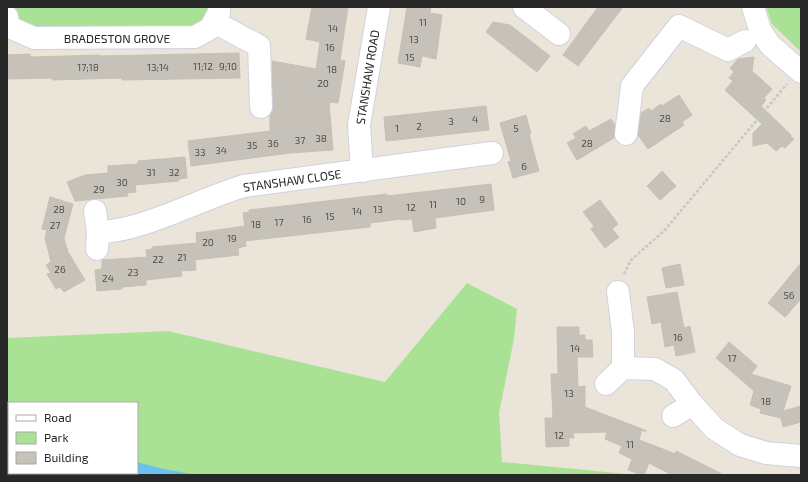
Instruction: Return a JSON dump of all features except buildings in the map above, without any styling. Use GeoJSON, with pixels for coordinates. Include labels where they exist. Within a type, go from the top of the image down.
{"type":"FeatureCollection","features":[{"type":"Feature","properties":{"kind":"street","name":"STANSHAW ROAD"},"geometry":{"type":"LineString","coordinates":[[362,171],[359,125],[379,7]]}},
{"type":"Feature","properties":{"kind":"street"},"geometry":{"type":"LineString","coordinates":[[524,7],[546,14],[559,34]]}},
{"type":"Feature","properties":{"kind":"street"},"geometry":{"type":"LineString","coordinates":[[753,7],[760,30],[770,45],[800,71]]}},
{"type":"Feature","properties":{"kind":"street"},"geometry":{"type":"LineString","coordinates":[[216,14],[259,46],[261,107]]}},
{"type":"Feature","properties":{"kind":"street","name":"BRADESTON GROVE"},"geometry":{"type":"LineString","coordinates":[[7,18],[10,27],[34,38],[195,37],[211,28],[216,14]]}},
{"type":"Feature","properties":{"kind":"street"},"geometry":{"type":"LineString","coordinates":[[626,134],[632,86],[679,26],[728,50],[745,41]]}},
{"type":"Feature","properties":{"kind":"street","name":"STANSHAW CLOSE"},"geometry":{"type":"LineString","coordinates":[[95,211],[98,241],[179,211],[222,192],[244,186],[492,153]]}},
{"type":"Feature","properties":{"kind":"street"},"geometry":{"type":"LineString","coordinates":[[618,292],[623,332],[623,368]]}},
{"type":"Feature","properties":{"kind":"street"},"geometry":{"type":"LineString","coordinates":[[606,384],[623,368],[655,369],[674,380],[692,404],[715,429],[740,444],[766,453],[801,456]]}},
{"type":"Feature","properties":{"kind":"street"},"geometry":{"type":"LineString","coordinates":[[673,416],[692,404]]}},
{"type":"Feature","properties":{"kind":"path"},"geometry":{"type":"LineString","coordinates":[[618,292],[621,279],[631,260],[664,231],[800,71]]}},
{"type":"Feature","properties":{"kind":"green space"},"geometry":{"type":"Polygon","coordinates":[[[12,7],[211,7],[203,23],[190,30],[36,28],[21,20],[16,15],[12,7]]]}},
{"type":"Feature","properties":{"kind":"green space"},"geometry":{"type":"Polygon","coordinates":[[[766,7],[801,7],[801,52],[772,24],[766,7]]]}},
{"type":"Feature","properties":{"kind":"green space"},"geometry":{"type":"Polygon","coordinates":[[[467,283],[517,309],[514,339],[499,413],[502,462],[637,475],[7,475],[7,338],[168,331],[385,382],[467,283]]]}},
{"type":"Feature","properties":{"kind":"water"},"geometry":{"type":"Polygon","coordinates":[[[8,444],[8,474],[138,474],[138,462],[196,475],[7,475],[8,444]]]}}]}
